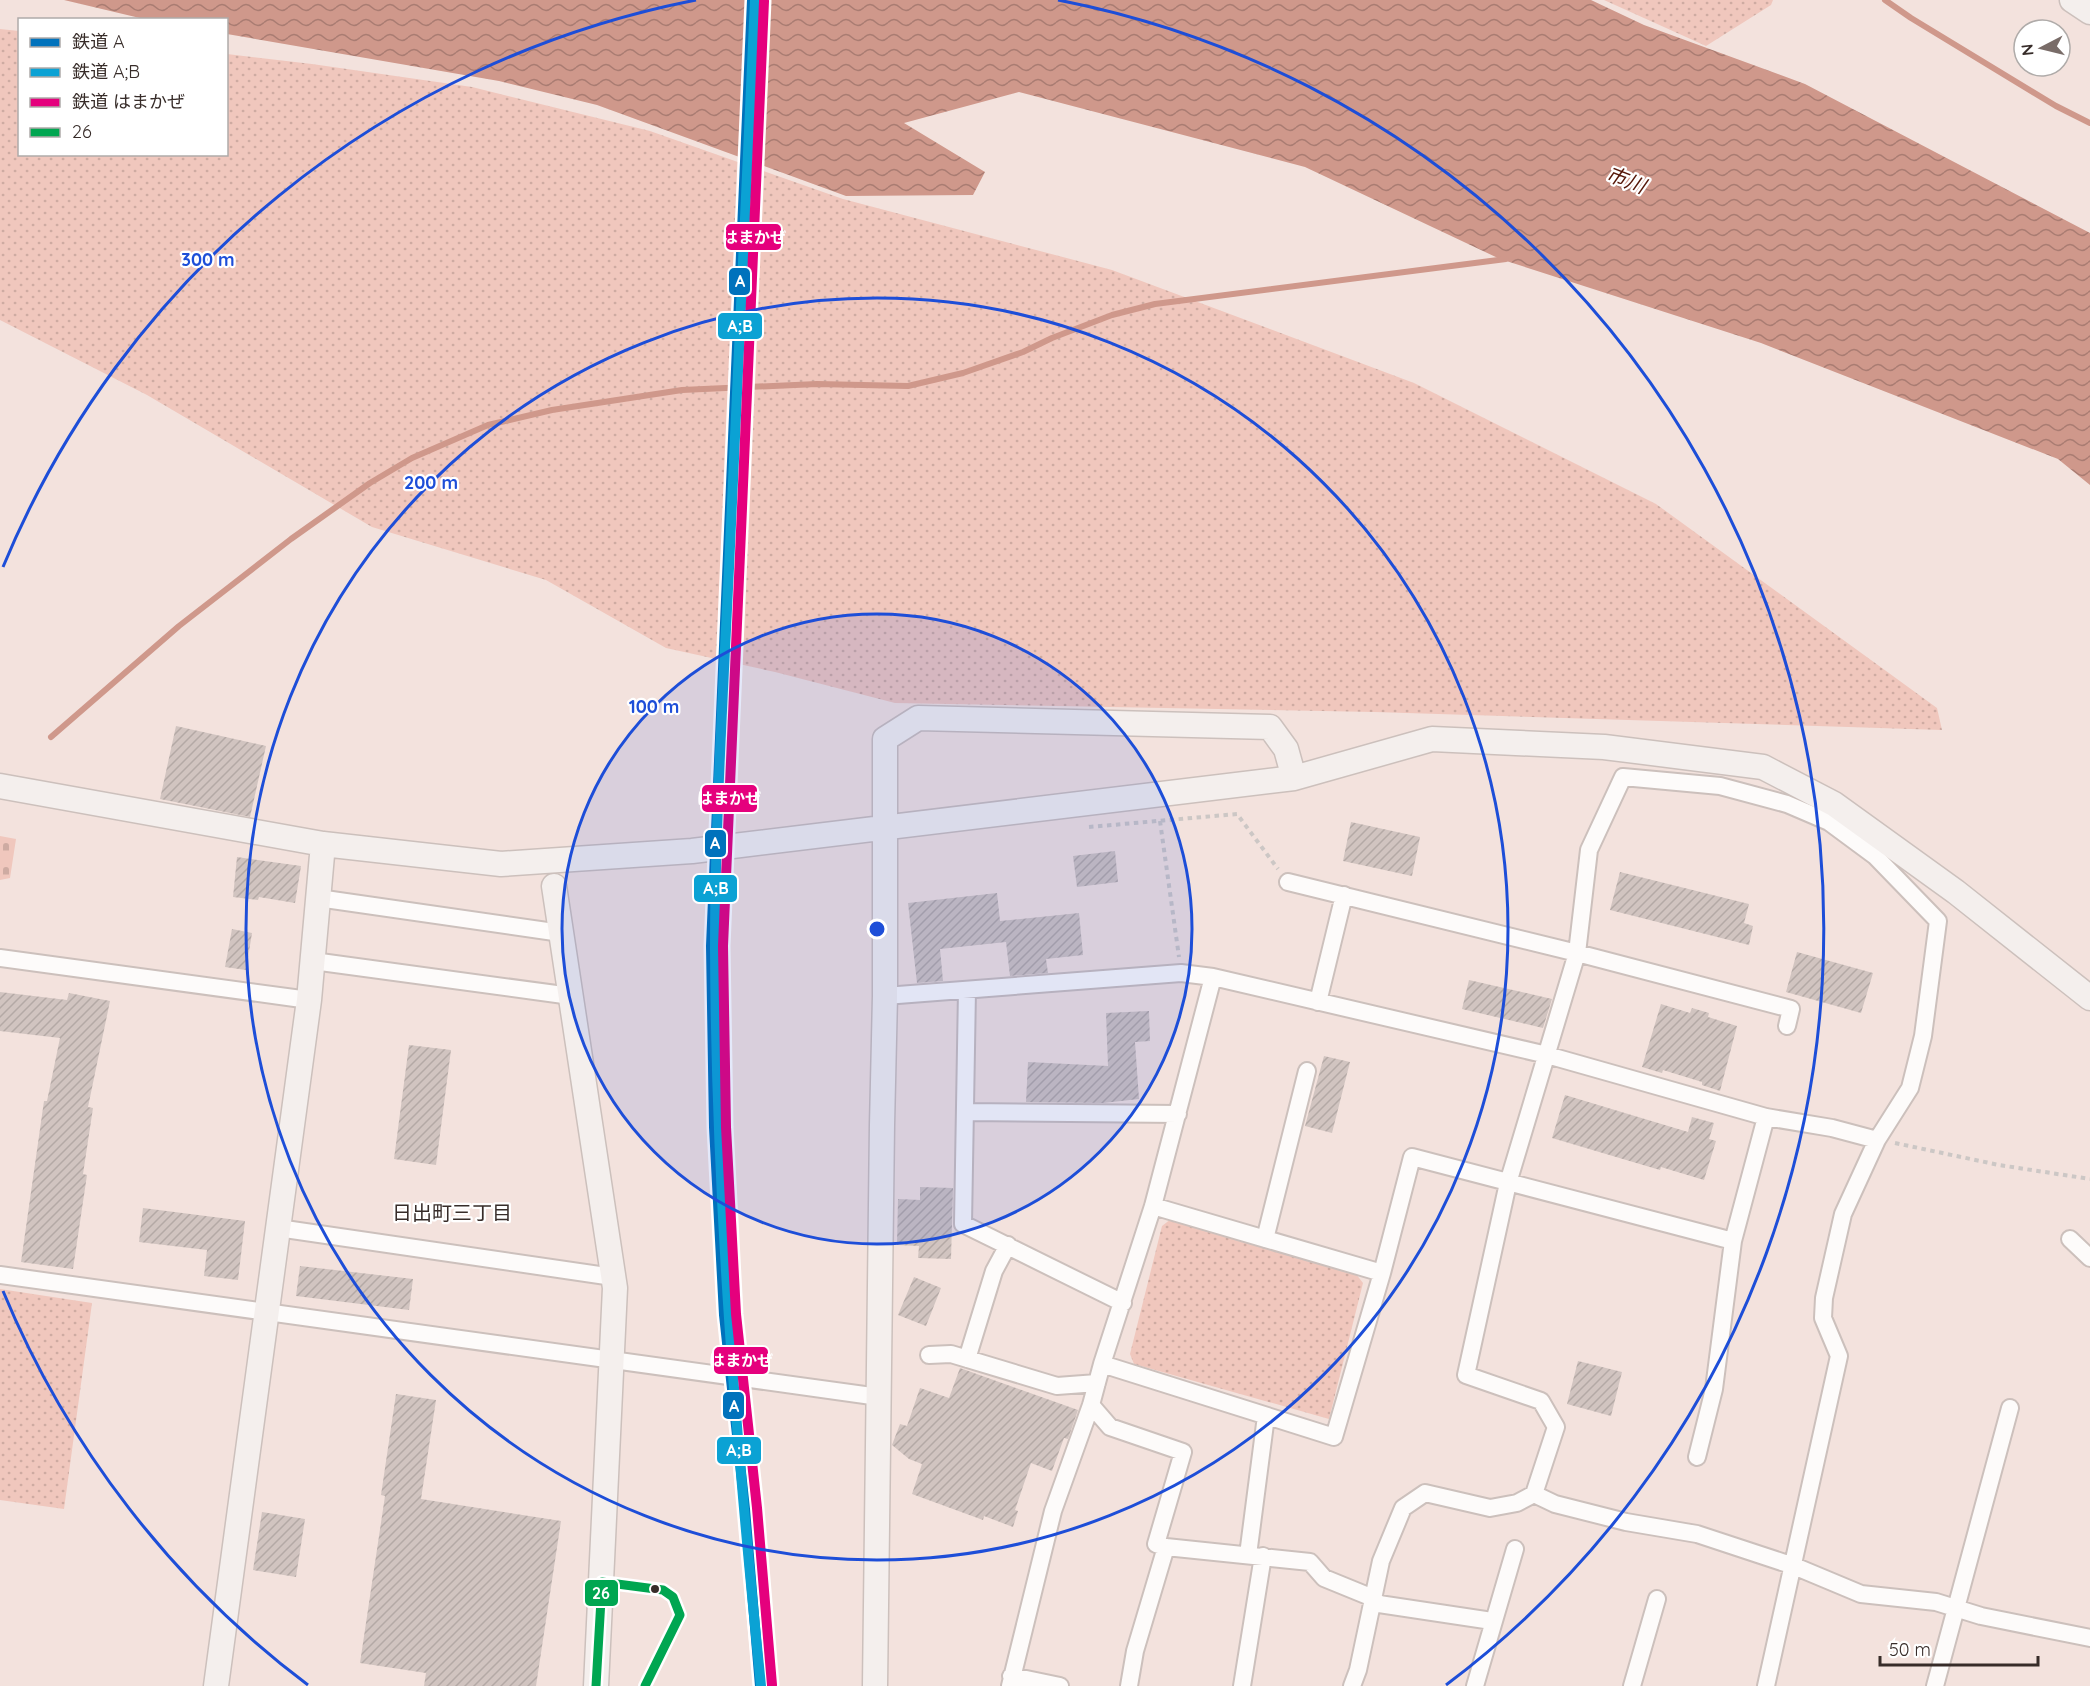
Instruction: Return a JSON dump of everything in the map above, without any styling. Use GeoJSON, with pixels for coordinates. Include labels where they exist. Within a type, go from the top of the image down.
{"type":"FeatureCollection","features":[{"type":"Feature","properties":{"kind":"street"},"geometry":{"type":"LineString","coordinates":[[2072,0],[2090,12]]}},
{"type":"Feature","properties":{"kind":"street"},"geometry":{"type":"LineString","coordinates":[[875,1686],[885,996],[885,739],[918,718],[1270,727],[1286,749],[1294,778]]}},
{"type":"Feature","properties":{"kind":"street"},"geometry":{"type":"LineString","coordinates":[[1,786],[323,844],[501,864],[692,851],[1294,778],[1432,739],[1593,746],[1763,767],[1956,892],[2090,998]]}},
{"type":"Feature","properties":{"kind":"street"},"geometry":{"type":"LineString","coordinates":[[1352,1686],[1358,1670],[1381,1561],[1403,1508],[1425,1493],[1490,1508],[1517,1503],[1534,1494],[1556,1427],[1541,1401],[1466,1376],[1508,1183],[1577,952],[1588,850],[1623,777],[1720,786],[1832,813],[1938,921],[1923,1036],[1910,1088],[1876,1140],[1843,1214],[1824,1298],[1823,1318],[1839,1356],[1767,1686]]}},
{"type":"Feature","properties":{"kind":"street"},"geometry":{"type":"LineString","coordinates":[[216,1686],[309,1000],[323,844]]}},
{"type":"Feature","properties":{"kind":"street"},"geometry":{"type":"LineString","coordinates":[[1288,882],[1577,952],[1791,1009],[1787,1026]]}},
{"type":"Feature","properties":{"kind":"street"},"geometry":{"type":"LineString","coordinates":[[554,886],[615,1288],[596,1686]]}},
{"type":"Feature","properties":{"kind":"street"},"geometry":{"type":"LineString","coordinates":[[1318,1002],[1344,895]]}},
{"type":"Feature","properties":{"kind":"street"},"geometry":{"type":"LineString","coordinates":[[318,898],[561,933]]}},
{"type":"Feature","properties":{"kind":"street"},"geometry":{"type":"LineString","coordinates":[[0,958],[309,1000]]}},
{"type":"Feature","properties":{"kind":"street"},"geometry":{"type":"LineString","coordinates":[[313,961],[571,996]]}},
{"type":"Feature","properties":{"kind":"street"},"geometry":{"type":"LineString","coordinates":[[885,996],[1181,973],[1214,977],[1547,1055],[1766,1116],[1833,1128],[1876,1140]]}},
{"type":"Feature","properties":{"kind":"street"},"geometry":{"type":"LineString","coordinates":[[1060,1686],[1011,1681],[1053,1511],[1091,1405],[1153,1206],[1214,977]]}},
{"type":"Feature","properties":{"kind":"street"},"geometry":{"type":"LineString","coordinates":[[968,990],[963,1224],[1123,1303]]}},
{"type":"Feature","properties":{"kind":"street"},"geometry":{"type":"LineString","coordinates":[[1265,1239],[1307,1071]]}},
{"type":"Feature","properties":{"kind":"street"},"geometry":{"type":"LineString","coordinates":[[965,1113],[1178,1114]]}},
{"type":"Feature","properties":{"kind":"street"},"geometry":{"type":"LineString","coordinates":[[1696,1457],[1714,1389],[1733,1241],[1766,1116]]}},
{"type":"Feature","properties":{"kind":"street"},"geometry":{"type":"LineString","coordinates":[[1102,1364],[1334,1437],[1382,1273],[1412,1157],[1733,1241]]}},
{"type":"Feature","properties":{"kind":"street"},"geometry":{"type":"LineString","coordinates":[[1153,1206],[1382,1273]]}},
{"type":"Feature","properties":{"kind":"street"},"geometry":{"type":"LineString","coordinates":[[278,1228],[613,1277]]}},
{"type":"Feature","properties":{"kind":"street"},"geometry":{"type":"LineString","coordinates":[[2070,1239],[2090,1258]]}},
{"type":"Feature","properties":{"kind":"street"},"geometry":{"type":"LineString","coordinates":[[967,1359],[993,1271],[1008,1245]]}},
{"type":"Feature","properties":{"kind":"street"},"geometry":{"type":"LineString","coordinates":[[0,1275],[879,1397]]}},
{"type":"Feature","properties":{"kind":"street"},"geometry":{"type":"LineString","coordinates":[[929,1355],[951,1354],[1057,1386],[1097,1383]]}},
{"type":"Feature","properties":{"kind":"street"},"geometry":{"type":"LineString","coordinates":[[1091,1405],[1110,1427],[1182,1452],[1156,1544],[1166,1547],[1310,1562],[1324,1578],[1373,1598],[1378,1604],[1492,1621]]}},
{"type":"Feature","properties":{"kind":"street"},"geometry":{"type":"LineString","coordinates":[[1935,1686],[2010,1408]]}},
{"type":"Feature","properties":{"kind":"street"},"geometry":{"type":"LineString","coordinates":[[1242,1686],[1266,1416]]}},
{"type":"Feature","properties":{"kind":"street"},"geometry":{"type":"LineString","coordinates":[[1534,1494],[1555,1504],[1626,1522],[1697,1534],[1794,1566],[1862,1594],[1936,1602],[1981,1616],[2090,1638]]}},
{"type":"Feature","properties":{"kind":"street"},"geometry":{"type":"LineString","coordinates":[[1129,1686],[1135,1651],[1166,1547]]}},
{"type":"Feature","properties":{"kind":"street"},"geometry":{"type":"LineString","coordinates":[[1475,1686],[1492,1621],[1515,1549]]}},
{"type":"Feature","properties":{"kind":"street"},"geometry":{"type":"LineString","coordinates":[[1632,1686],[1657,1599]]}},
{"type":"Feature","properties":{"kind":"lane"},"geometry":{"type":"LineString","coordinates":[[602,1582],[663,1590],[673,1597],[680,1615],[645,1686]]}},
{"type":"Feature","properties":{"kind":"path"},"geometry":{"type":"LineString","coordinates":[[1079,828],[1237,814],[1288,882]]}},
{"type":"Feature","properties":{"kind":"path"},"geometry":{"type":"LineString","coordinates":[[1160,821],[1181,973]]}},
{"type":"Feature","properties":{"kind":"path"},"geometry":{"type":"LineString","coordinates":[[1876,1140],[1998,1165],[2090,1179]]}},
{"type":"Feature","properties":{"kind":"green space"},"geometry":{"type":"Polygon","coordinates":[[[1604,0],[1773,0],[1771,5],[1706,46],[1604,0]]]}},
{"type":"Feature","properties":{"kind":"green space"},"geometry":{"type":"Polygon","coordinates":[[[0,29],[18,31],[18,156],[228,156],[228,54],[472,87],[650,131],[843,199],[1112,270],[1414,383],[1656,504],[1937,708],[1942,730],[1374,712],[895,703],[775,672],[666,648],[546,580],[372,527],[147,395],[0,320],[0,29]]]}},
{"type":"Feature","properties":{"kind":"green space"},"geometry":{"type":"Polygon","coordinates":[[[0,836],[16,839],[10,878],[0,880],[0,836]]]}},
{"type":"Feature","properties":{"kind":"green space"},"geometry":{"type":"Polygon","coordinates":[[[1171,1219],[1356,1274],[1363,1283],[1329,1419],[1134,1364],[1130,1354],[1162,1226],[1171,1219]]]}},
{"type":"Feature","properties":{"kind":"green space"},"geometry":{"type":"Polygon","coordinates":[[[0,1289],[92,1303],[64,1509],[0,1500],[0,1289]]]}},
{"type":"Feature","properties":{"kind":"water","name":"市川"},"geometry":{"type":"Polygon","coordinates":[[[64,0],[1591,0],[1644,25],[1805,84],[2090,233],[2090,485],[2058,459],[1761,343],[1500,259],[1305,167],[1019,92],[904,123],[985,172],[973,195],[846,196],[597,105],[499,81],[228,34],[228,18],[140,18],[64,0]]]}},
{"type":"Feature","properties":{"kind":"building"},"geometry":{"type":"Polygon","coordinates":[[[176,726],[266,746],[250,817],[160,799],[176,726]]]}},
{"type":"Feature","properties":{"kind":"building"},"geometry":{"type":"Polygon","coordinates":[[[1351,822],[1420,837],[1412,876],[1343,861],[1351,822]]]}},
{"type":"Feature","properties":{"kind":"building"},"geometry":{"type":"Polygon","coordinates":[[[1115,851],[1118,882],[1077,887],[1073,856],[1115,851]]]}},
{"type":"Feature","properties":{"kind":"building"},"geometry":{"type":"Polygon","coordinates":[[[237,857],[301,866],[295,903],[259,897],[258,900],[233,897],[237,857]]]}},
{"type":"Feature","properties":{"kind":"building"},"geometry":{"type":"Polygon","coordinates":[[[1620,872],[1749,904],[1744,923],[1753,926],[1749,945],[1610,910],[1620,872]]]}},
{"type":"Feature","properties":{"kind":"building"},"geometry":{"type":"Polygon","coordinates":[[[997,893],[1000,921],[1079,913],[1083,955],[1046,959],[1048,973],[1010,976],[1006,942],[940,949],[943,981],[917,983],[908,903],[997,893]]]}},
{"type":"Feature","properties":{"kind":"building"},"geometry":{"type":"Polygon","coordinates":[[[232,929],[252,933],[246,970],[225,967],[232,929]]]}},
{"type":"Feature","properties":{"kind":"building"},"geometry":{"type":"Polygon","coordinates":[[[1797,952],[1873,973],[1861,1013],[1786,992],[1797,952]]]}},
{"type":"Feature","properties":{"kind":"building"},"geometry":{"type":"Polygon","coordinates":[[[1469,980],[1552,999],[1543,1028],[1462,1009],[1469,980]]]}},
{"type":"Feature","properties":{"kind":"building"},"geometry":{"type":"Polygon","coordinates":[[[0,992],[67,1000],[69,993],[110,1001],[88,1107],[93,1108],[83,1174],[87,1175],[73,1269],[21,1262],[44,1101],[47,1101],[60,1038],[0,1031],[0,992]]]}},
{"type":"Feature","properties":{"kind":"building"},"geometry":{"type":"Polygon","coordinates":[[[1661,1004],[1690,1013],[1692,1008],[1709,1013],[1708,1017],[1737,1026],[1720,1091],[1702,1085],[1702,1082],[1663,1070],[1662,1073],[1642,1067],[1661,1004]]]}},
{"type":"Feature","properties":{"kind":"building"},"geometry":{"type":"Polygon","coordinates":[[[1149,1011],[1150,1041],[1135,1042],[1139,1099],[1103,1103],[1026,1102],[1028,1062],[1108,1066],[1106,1013],[1149,1011]]]}},
{"type":"Feature","properties":{"kind":"building"},"geometry":{"type":"Polygon","coordinates":[[[409,1045],[451,1050],[436,1165],[394,1159],[409,1045]]]}},
{"type":"Feature","properties":{"kind":"building"},"geometry":{"type":"Polygon","coordinates":[[[1324,1056],[1350,1062],[1332,1133],[1305,1126],[1324,1056]]]}},
{"type":"Feature","properties":{"kind":"building"},"geometry":{"type":"Polygon","coordinates":[[[1565,1095],[1688,1132],[1692,1117],[1714,1123],[1709,1139],[1716,1141],[1704,1180],[1661,1167],[1660,1170],[1552,1138],[1565,1095]]]}},
{"type":"Feature","properties":{"kind":"building"},"geometry":{"type":"Polygon","coordinates":[[[920,1187],[953,1188],[951,1259],[918,1258],[919,1246],[897,1245],[898,1199],[920,1200],[920,1187]]]}},
{"type":"Feature","properties":{"kind":"building"},"geometry":{"type":"Polygon","coordinates":[[[143,1208],[245,1221],[238,1280],[204,1276],[207,1250],[139,1242],[143,1208]]]}},
{"type":"Feature","properties":{"kind":"building"},"geometry":{"type":"Polygon","coordinates":[[[300,1266],[413,1279],[409,1310],[296,1296],[300,1266]]]}},
{"type":"Feature","properties":{"kind":"building"},"geometry":{"type":"Polygon","coordinates":[[[914,1277],[941,1288],[926,1326],[898,1315],[914,1277]]]}},
{"type":"Feature","properties":{"kind":"building"},"geometry":{"type":"Polygon","coordinates":[[[1578,1361],[1622,1372],[1611,1416],[1567,1404],[1578,1361]]]}},
{"type":"Feature","properties":{"kind":"building"},"geometry":{"type":"Polygon","coordinates":[[[960,1368],[1078,1410],[1068,1439],[1064,1438],[1052,1471],[1031,1463],[1015,1510],[1018,1511],[1013,1527],[984,1516],[983,1520],[912,1494],[922,1464],[909,1459],[892,1445],[900,1424],[907,1426],[920,1388],[949,1398],[960,1368]]]}},
{"type":"Feature","properties":{"kind":"building"},"geometry":{"type":"Polygon","coordinates":[[[396,1394],[436,1400],[421,1499],[561,1521],[536,1686],[424,1686],[426,1673],[360,1663],[385,1496],[381,1495],[396,1394]]]}},
{"type":"Feature","properties":{"kind":"building"},"geometry":{"type":"Polygon","coordinates":[[[262,1512],[305,1519],[296,1577],[253,1570],[262,1512]]]}},
{"type":"Feature","properties":{"kind":"waterway"},"geometry":{"type":"LineString","coordinates":[[1885,0],[2056,106],[2090,123]]}},
{"type":"Feature","properties":{"kind":"waterway"},"geometry":{"type":"LineString","coordinates":[[51,737],[179,626],[291,539],[370,483],[412,458],[488,425],[552,410],[682,390],[817,384],[908,386],[963,373],[1023,352],[1112,315],[1155,304],[1506,259]]}},
{"type":"Feature","properties":{"kind":"rail line","name":"A"},"geometry":{"type":"LineString","coordinates":[[752,0],[711,946],[714,1127],[724,1315],[745,1509],[760,1686]]}},
{"type":"Feature","properties":{"kind":"rail line","name":"A;B"},"geometry":{"type":"LineString","coordinates":[[755,0],[720,758],[715,949],[723,1226],[743,1502],[761,1686]]}},
{"type":"Feature","properties":{"kind":"rail line","name":"はまかぜ"},"geometry":{"type":"LineString","coordinates":[[764,1],[723,946],[726,1127],[736,1314],[757,1508],[772,1685]]}},
{"type":"Feature","properties":{"kind":"transit line","name":"26"},"geometry":{"type":"LineString","coordinates":[[596,1686],[602,1582],[663,1590],[673,1597],[680,1615],[645,1686]]}},
{"type":"Feature","properties":{"kind":"district","name":"日出町三丁目"},"geometry":{"type":"Point","coordinates":[452,1213]}}]}
